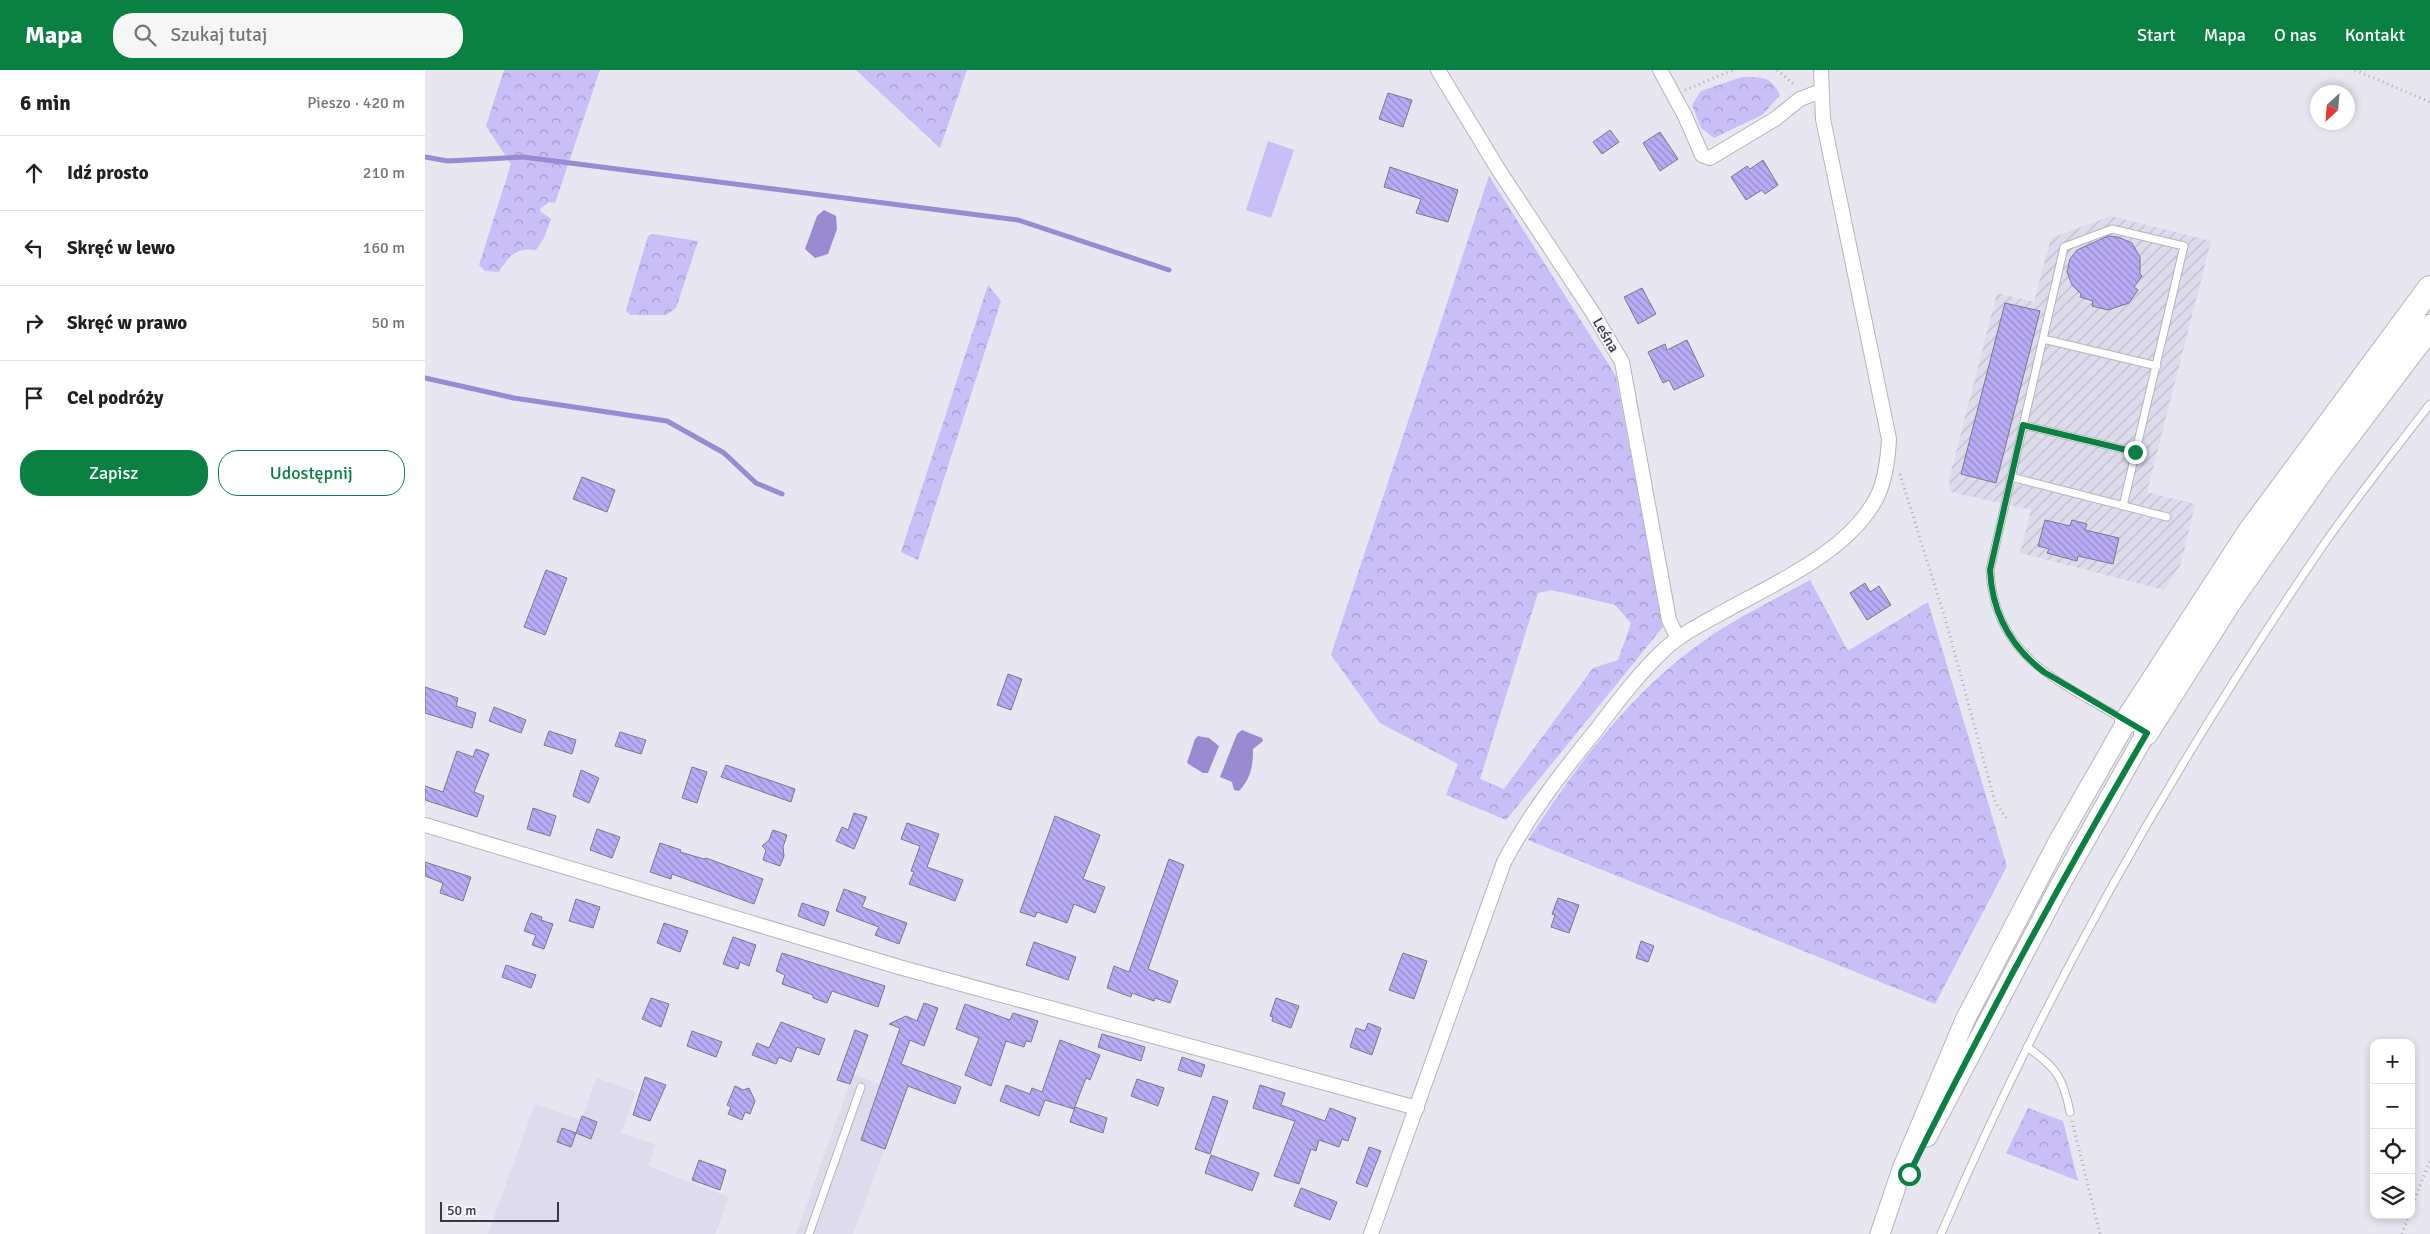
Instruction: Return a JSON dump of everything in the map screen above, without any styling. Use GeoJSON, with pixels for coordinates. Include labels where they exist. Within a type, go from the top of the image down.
{"type":"FeatureCollection","features":[{"type":"Feature","properties":{"kind":"highway"},"geometry":{"type":"LineString","coordinates":[[2137,727],[2249,533],[2430,288]]}},
{"type":"Feature","properties":{"kind":"highway"},"geometry":{"type":"LineString","coordinates":[[2137,727],[2326,465],[2430,327]]}},
{"type":"Feature","properties":{"kind":"main road"},"geometry":{"type":"LineString","coordinates":[[1880,1234],[1891,1207],[1902,1169],[1965,1020],[2059,840],[2137,727]]}},
{"type":"Feature","properties":{"kind":"street","name":"Leśna"},"geometry":{"type":"LineString","coordinates":[[1438,70],[1508,184],[1593,313],[1622,362],[1669,620],[1678,639]]}},
{"type":"Feature","properties":{"kind":"street"},"geometry":{"type":"LineString","coordinates":[[1660,70],[1674,94],[1702,155],[1709,158],[1807,96],[1821,91]]}},
{"type":"Feature","properties":{"kind":"street"},"geometry":{"type":"LineString","coordinates":[[1371,1234],[1504,862],[1524,824],[1621,697],[1666,648],[1690,630],[1807,566],[1843,538],[1870,508],[1883,479],[1889,439],[1823,119],[1821,70]]}},
{"type":"Feature","properties":{"kind":"street"},"geometry":{"type":"LineString","coordinates":[[425,825],[899,967],[1417,1108]]}},
{"type":"Feature","properties":{"kind":"lane"},"geometry":{"type":"LineString","coordinates":[[2123,506],[2184,246],[2112,229],[2064,247],[1990,570],[1995,606],[2005,628],[2030,662],[2137,727]]}},
{"type":"Feature","properties":{"kind":"lane"},"geometry":{"type":"LineString","coordinates":[[2043,339],[2157,366]]}},
{"type":"Feature","properties":{"kind":"lane"},"geometry":{"type":"LineString","coordinates":[[1941,1234],[2027,1047],[2128,857],[2188,754],[2323,546],[2430,404]]}},
{"type":"Feature","properties":{"kind":"lane"},"geometry":{"type":"LineString","coordinates":[[2023,425],[2135,452]]}},
{"type":"Feature","properties":{"kind":"lane"},"geometry":{"type":"LineString","coordinates":[[2011,477],[2167,517]]}},
{"type":"Feature","properties":{"kind":"lane"},"geometry":{"type":"LineString","coordinates":[[2027,1047],[2047,1061],[2057,1073],[2065,1087],[2070,1112]]}},
{"type":"Feature","properties":{"kind":"lane"},"geometry":{"type":"LineString","coordinates":[[809,1234],[861,1087]]}},
{"type":"Feature","properties":{"kind":"path"},"geometry":{"type":"LineString","coordinates":[[1674,94],[1733,70]]}},
{"type":"Feature","properties":{"kind":"path"},"geometry":{"type":"LineString","coordinates":[[1777,70],[1807,96]]}},
{"type":"Feature","properties":{"kind":"path"},"geometry":{"type":"LineString","coordinates":[[2355,70],[2430,102]]}},
{"type":"Feature","properties":{"kind":"path"},"geometry":{"type":"LineString","coordinates":[[1898,468],[1948,628],[1995,802],[2007,819]]}},
{"type":"Feature","properties":{"kind":"path"},"geometry":{"type":"LineString","coordinates":[[2070,1112],[2100,1234]]}},
{"type":"Feature","properties":{"kind":"path"},"geometry":{"type":"LineString","coordinates":[[2415,1199],[2430,1160]]}},
{"type":"Feature","properties":{"kind":"path"},"geometry":{"type":"LineString","coordinates":[[2402,1234],[2408,1219]]}},
{"type":"Feature","properties":{"kind":"shaded area"},"geometry":{"type":"Polygon","coordinates":[[[824,210],[836,216],[837,229],[828,254],[815,258],[805,249],[817,216],[824,210]]]}},
{"type":"Feature","properties":{"kind":"shaded area"},"geometry":{"type":"Polygon","coordinates":[[[2111,216],[2211,241],[2147,492],[2195,504],[2181,564],[2164,590],[2020,553],[2031,510],[1951,492],[1949,479],[1997,293],[2034,302],[2051,238],[2111,216]]]}},
{"type":"Feature","properties":{"kind":"shaded area"},"geometry":{"type":"Polygon","coordinates":[[[1242,730],[1262,738],[1263,741],[1253,749],[1251,771],[1239,791],[1234,790],[1232,782],[1220,777],[1237,734],[1242,730]]]}},
{"type":"Feature","properties":{"kind":"shaded area"},"geometry":{"type":"Polygon","coordinates":[[[1198,736],[1209,738],[1219,746],[1208,773],[1203,773],[1187,763],[1195,739],[1198,736]]]}},
{"type":"Feature","properties":{"kind":"shaded area"},"geometry":{"type":"Polygon","coordinates":[[[853,1074],[905,1094],[853,1234],[796,1234],[853,1074]]]}},
{"type":"Feature","properties":{"kind":"shaded area"},"geometry":{"type":"Polygon","coordinates":[[[597,1078],[636,1092],[621,1133],[656,1145],[648,1166],[729,1197],[715,1234],[488,1234],[535,1104],[581,1120],[597,1078]]]}},
{"type":"Feature","properties":{"kind":"green space"},"geometry":{"type":"Polygon","coordinates":[[[504,70],[600,70],[555,203],[549,202],[540,211],[551,219],[544,238],[536,250],[518,251],[510,257],[499,272],[485,271],[479,265],[511,164],[486,126],[504,70]]]}},
{"type":"Feature","properties":{"kind":"green space"},"geometry":{"type":"Polygon","coordinates":[[[856,70],[967,70],[940,148],[856,70]]]}},
{"type":"Feature","properties":{"kind":"green space"},"geometry":{"type":"Polygon","coordinates":[[[1742,77],[1765,79],[1773,84],[1780,95],[1762,115],[1714,138],[1701,128],[1692,105],[1701,91],[1742,77]]]}},
{"type":"Feature","properties":{"kind":"green space"},"geometry":{"type":"Polygon","coordinates":[[[1268,141],[1294,150],[1271,218],[1246,210],[1268,141]]]}},
{"type":"Feature","properties":{"kind":"green space"},"geometry":{"type":"Polygon","coordinates":[[[1489,176],[1616,376],[1663,627],[1506,820],[1446,795],[1458,764],[1380,723],[1331,655],[1489,176]],[[1552,590],[1538,593],[1480,779],[1504,789],[1593,668],[1618,660],[1631,623],[1615,605],[1552,590]]]}},
{"type":"Feature","properties":{"kind":"green space"},"geometry":{"type":"Polygon","coordinates":[[[653,234],[698,241],[676,308],[666,315],[630,315],[626,310],[648,236],[653,234]]]}},
{"type":"Feature","properties":{"kind":"green space"},"geometry":{"type":"Polygon","coordinates":[[[988,285],[1001,301],[918,560],[901,552],[988,285]]]}},
{"type":"Feature","properties":{"kind":"green space"},"geometry":{"type":"Polygon","coordinates":[[[1810,580],[1848,651],[1928,602],[2007,866],[1935,1004],[1528,840],[1586,757],[1608,730],[1655,681],[1680,659],[1720,630],[1810,580]]]}},
{"type":"Feature","properties":{"kind":"green space"},"geometry":{"type":"Polygon","coordinates":[[[2028,1108],[2063,1121],[2078,1181],[2006,1153],[2028,1108]]]}},
{"type":"Feature","properties":{"kind":"building"},"geometry":{"type":"Polygon","coordinates":[[[1388,93],[1412,100],[1403,127],[1379,119],[1388,93]]]}},
{"type":"Feature","properties":{"kind":"building"},"geometry":{"type":"Polygon","coordinates":[[[1610,130],[1619,142],[1602,154],[1593,142],[1610,130]]]}},
{"type":"Feature","properties":{"kind":"building"},"geometry":{"type":"Polygon","coordinates":[[[1660,132],[1678,159],[1660,171],[1643,143],[1660,132]]]}},
{"type":"Feature","properties":{"kind":"building"},"geometry":{"type":"Polygon","coordinates":[[[1763,160],[1778,185],[1765,194],[1762,190],[1746,200],[1731,177],[1747,166],[1750,169],[1763,160]]]}},
{"type":"Feature","properties":{"kind":"building"},"geometry":{"type":"Polygon","coordinates":[[[1390,167],[1458,190],[1448,222],[1416,213],[1421,199],[1384,187],[1390,167]]]}},
{"type":"Feature","properties":{"kind":"building"},"geometry":{"type":"Polygon","coordinates":[[[2108,236],[2118,237],[2132,243],[2140,257],[2140,274],[2142,276],[2134,287],[2138,290],[2129,303],[2108,310],[2092,306],[2093,301],[2080,297],[2081,294],[2072,285],[2067,272],[2070,259],[2077,250],[2108,236]]]}},
{"type":"Feature","properties":{"kind":"building"},"geometry":{"type":"Polygon","coordinates":[[[1642,288],[1656,314],[1638,324],[1624,297],[1642,288]]]}},
{"type":"Feature","properties":{"kind":"building"},"geometry":{"type":"Polygon","coordinates":[[[2005,303],[2040,311],[1996,483],[1961,474],[2005,303]]]}},
{"type":"Feature","properties":{"kind":"building"},"geometry":{"type":"Polygon","coordinates":[[[1687,340],[1704,376],[1674,390],[1669,380],[1663,383],[1648,352],[1665,344],[1667,350],[1687,340]]]}},
{"type":"Feature","properties":{"kind":"building"},"geometry":{"type":"Polygon","coordinates":[[[582,477],[615,490],[607,512],[573,499],[582,477]]]}},
{"type":"Feature","properties":{"kind":"building"},"geometry":{"type":"Polygon","coordinates":[[[2045,520],[2070,526],[2072,520],[2087,524],[2085,530],[2119,538],[2113,564],[2078,556],[2077,561],[2047,553],[2049,549],[2038,546],[2045,520]]]}},
{"type":"Feature","properties":{"kind":"building"},"geometry":{"type":"Polygon","coordinates":[[[546,570],[567,578],[545,635],[524,627],[546,570]]]}},
{"type":"Feature","properties":{"kind":"building"},"geometry":{"type":"Polygon","coordinates":[[[1865,583],[1870,592],[1879,586],[1891,605],[1867,620],[1850,593],[1865,583]]]}},
{"type":"Feature","properties":{"kind":"building"},"geometry":{"type":"Polygon","coordinates":[[[1008,674],[1022,679],[1011,710],[997,705],[1008,674]]]}},
{"type":"Feature","properties":{"kind":"building"},"geometry":{"type":"Polygon","coordinates":[[[425,687],[458,698],[456,706],[476,713],[472,728],[425,713],[425,687]]]}},
{"type":"Feature","properties":{"kind":"building"},"geometry":{"type":"Polygon","coordinates":[[[494,707],[526,720],[521,733],[489,721],[494,707]]]}},
{"type":"Feature","properties":{"kind":"building"},"geometry":{"type":"Polygon","coordinates":[[[549,731],[576,740],[572,754],[544,745],[549,731]]]}},
{"type":"Feature","properties":{"kind":"building"},"geometry":{"type":"Polygon","coordinates":[[[620,732],[646,740],[641,754],[615,746],[620,732]]]}},
{"type":"Feature","properties":{"kind":"building"},"geometry":{"type":"Polygon","coordinates":[[[476,749],[489,754],[474,792],[484,796],[477,817],[425,800],[425,786],[443,792],[457,751],[473,757],[476,749]]]}},
{"type":"Feature","properties":{"kind":"building"},"geometry":{"type":"Polygon","coordinates":[[[726,765],[795,789],[791,802],[721,777],[726,765]]]}},
{"type":"Feature","properties":{"kind":"building"},"geometry":{"type":"Polygon","coordinates":[[[692,767],[707,772],[697,803],[682,798],[692,767]]]}},
{"type":"Feature","properties":{"kind":"building"},"geometry":{"type":"Polygon","coordinates":[[[581,770],[599,778],[589,803],[573,796],[581,770]]]}},
{"type":"Feature","properties":{"kind":"building"},"geometry":{"type":"Polygon","coordinates":[[[533,808],[556,816],[550,836],[527,829],[533,808]]]}},
{"type":"Feature","properties":{"kind":"building"},"geometry":{"type":"Polygon","coordinates":[[[854,813],[867,817],[854,849],[836,841],[842,827],[848,830],[854,813]]]}},
{"type":"Feature","properties":{"kind":"building"},"geometry":{"type":"Polygon","coordinates":[[[1055,816],[1100,835],[1083,879],[1105,887],[1095,913],[1074,904],[1067,923],[1037,912],[1035,917],[1020,912],[1055,816]]]}},
{"type":"Feature","properties":{"kind":"building"},"geometry":{"type":"Polygon","coordinates":[[[907,823],[939,834],[927,867],[963,880],[955,901],[909,884],[914,872],[911,871],[920,846],[901,839],[907,823]]]}},
{"type":"Feature","properties":{"kind":"building"},"geometry":{"type":"Polygon","coordinates":[[[597,829],[620,837],[612,858],[590,850],[597,829]]]}},
{"type":"Feature","properties":{"kind":"building"},"geometry":{"type":"Polygon","coordinates":[[[773,830],[787,835],[783,847],[784,856],[780,866],[763,860],[766,850],[762,846],[769,840],[773,830]]]}},
{"type":"Feature","properties":{"kind":"building"},"geometry":{"type":"Polygon","coordinates":[[[660,843],[681,850],[680,852],[706,858],[763,879],[754,904],[672,874],[671,879],[650,872],[660,843]]]}},
{"type":"Feature","properties":{"kind":"building"},"geometry":{"type":"Polygon","coordinates":[[[1169,859],[1184,865],[1148,969],[1178,981],[1170,1003],[1155,998],[1154,1001],[1132,993],[1131,997],[1107,988],[1114,966],[1129,972],[1169,859]]]}},
{"type":"Feature","properties":{"kind":"building"},"geometry":{"type":"Polygon","coordinates":[[[425,862],[471,877],[463,901],[440,893],[443,883],[425,876],[425,862]]]}},
{"type":"Feature","properties":{"kind":"building"},"geometry":{"type":"Polygon","coordinates":[[[844,889],[866,897],[862,907],[907,923],[899,944],[875,935],[879,927],[836,911],[844,889]]]}},
{"type":"Feature","properties":{"kind":"building"},"geometry":{"type":"Polygon","coordinates":[[[1558,898],[1579,905],[1569,933],[1551,927],[1555,915],[1552,914],[1558,898]]]}},
{"type":"Feature","properties":{"kind":"building"},"geometry":{"type":"Polygon","coordinates":[[[576,899],[600,907],[593,928],[569,921],[576,899]]]}},
{"type":"Feature","properties":{"kind":"building"},"geometry":{"type":"Polygon","coordinates":[[[802,903],[829,912],[824,926],[798,916],[802,903]]]}},
{"type":"Feature","properties":{"kind":"building"},"geometry":{"type":"Polygon","coordinates":[[[531,913],[542,917],[541,920],[553,924],[544,949],[532,945],[536,935],[524,931],[531,913]]]}},
{"type":"Feature","properties":{"kind":"building"},"geometry":{"type":"Polygon","coordinates":[[[664,923],[688,931],[680,952],[657,943],[664,923]]]}},
{"type":"Feature","properties":{"kind":"building"},"geometry":{"type":"Polygon","coordinates":[[[733,937],[756,945],[749,966],[740,962],[738,969],[723,964],[733,937]]]}},
{"type":"Feature","properties":{"kind":"building"},"geometry":{"type":"Polygon","coordinates":[[[1641,941],[1654,946],[1648,962],[1636,958],[1641,941]]]}},
{"type":"Feature","properties":{"kind":"building"},"geometry":{"type":"Polygon","coordinates":[[[1034,942],[1076,957],[1068,980],[1026,965],[1034,942]]]}},
{"type":"Feature","properties":{"kind":"building"},"geometry":{"type":"Polygon","coordinates":[[[782,953],[885,986],[878,1007],[832,991],[827,1003],[813,998],[813,995],[782,984],[785,975],[776,971],[782,953]]]}},
{"type":"Feature","properties":{"kind":"building"},"geometry":{"type":"Polygon","coordinates":[[[1403,953],[1427,961],[1414,999],[1389,990],[1403,953]]]}},
{"type":"Feature","properties":{"kind":"building"},"geometry":{"type":"Polygon","coordinates":[[[506,965],[536,975],[531,988],[502,977],[506,965]]]}},
{"type":"Feature","properties":{"kind":"building"},"geometry":{"type":"Polygon","coordinates":[[[651,998],[669,1004],[661,1027],[642,1019],[651,998]]]}},
{"type":"Feature","properties":{"kind":"building"},"geometry":{"type":"Polygon","coordinates":[[[1276,998],[1299,1006],[1291,1028],[1272,1021],[1273,1017],[1270,1016],[1276,998]]]}},
{"type":"Feature","properties":{"kind":"building"},"geometry":{"type":"Polygon","coordinates":[[[924,1003],[938,1008],[924,1046],[910,1040],[901,1064],[961,1087],[955,1104],[908,1086],[885,1149],[861,1140],[900,1028],[889,1024],[906,1016],[917,1021],[924,1003]]]}},
{"type":"Feature","properties":{"kind":"building"},"geometry":{"type":"Polygon","coordinates":[[[965,1004],[1010,1020],[1013,1013],[1038,1021],[1031,1042],[1026,1041],[1024,1047],[1006,1041],[991,1086],[965,1075],[979,1038],[956,1029],[965,1004]]]}},
{"type":"Feature","properties":{"kind":"building"},"geometry":{"type":"Polygon","coordinates":[[[781,1022],[825,1039],[819,1055],[797,1047],[791,1062],[779,1057],[776,1064],[752,1055],[757,1043],[769,1048],[781,1022]]]}},
{"type":"Feature","properties":{"kind":"building"},"geometry":{"type":"Polygon","coordinates":[[[1368,1023],[1381,1028],[1372,1055],[1350,1047],[1356,1028],[1365,1031],[1368,1023]]]}},
{"type":"Feature","properties":{"kind":"building"},"geometry":{"type":"Polygon","coordinates":[[[855,1030],[868,1035],[850,1084],[837,1080],[855,1030]]]}},
{"type":"Feature","properties":{"kind":"building"},"geometry":{"type":"Polygon","coordinates":[[[692,1031],[722,1042],[716,1057],[687,1046],[692,1031]]]}},
{"type":"Feature","properties":{"kind":"building"},"geometry":{"type":"Polygon","coordinates":[[[1102,1034],[1145,1047],[1141,1061],[1098,1047],[1102,1034]]]}},
{"type":"Feature","properties":{"kind":"building"},"geometry":{"type":"Polygon","coordinates":[[[1060,1040],[1100,1055],[1090,1080],[1086,1078],[1074,1109],[1045,1100],[1039,1116],[1000,1101],[1006,1085],[1030,1094],[1032,1088],[1042,1092],[1060,1040]]]}},
{"type":"Feature","properties":{"kind":"building"},"geometry":{"type":"Polygon","coordinates":[[[1182,1057],[1205,1065],[1201,1077],[1178,1070],[1182,1057]]]}},
{"type":"Feature","properties":{"kind":"building"},"geometry":{"type":"Polygon","coordinates":[[[645,1077],[666,1085],[650,1121],[633,1115],[645,1077]]]}},
{"type":"Feature","properties":{"kind":"building"},"geometry":{"type":"Polygon","coordinates":[[[1137,1079],[1164,1088],[1158,1106],[1131,1096],[1137,1079]]]}},
{"type":"Feature","properties":{"kind":"building"},"geometry":{"type":"Polygon","coordinates":[[[1260,1085],[1285,1093],[1281,1105],[1325,1121],[1330,1108],[1356,1118],[1348,1141],[1342,1139],[1339,1147],[1319,1140],[1316,1151],[1311,1149],[1299,1184],[1274,1176],[1295,1121],[1253,1108],[1260,1085]]]}},
{"type":"Feature","properties":{"kind":"building"},"geometry":{"type":"Polygon","coordinates":[[[735,1086],[743,1090],[749,1088],[755,1101],[750,1114],[745,1112],[742,1120],[728,1114],[731,1107],[727,1105],[735,1086]]]}},
{"type":"Feature","properties":{"kind":"building"},"geometry":{"type":"Polygon","coordinates":[[[1213,1096],[1228,1101],[1210,1154],[1195,1149],[1213,1096]]]}},
{"type":"Feature","properties":{"kind":"building"},"geometry":{"type":"Polygon","coordinates":[[[1075,1107],[1107,1118],[1103,1133],[1070,1122],[1075,1107]]]}},
{"type":"Feature","properties":{"kind":"building"},"geometry":{"type":"Polygon","coordinates":[[[582,1116],[597,1122],[591,1139],[576,1133],[582,1116]]]}},
{"type":"Feature","properties":{"kind":"building"},"geometry":{"type":"Polygon","coordinates":[[[562,1128],[576,1133],[571,1147],[557,1142],[562,1128]]]}},
{"type":"Feature","properties":{"kind":"building"},"geometry":{"type":"Polygon","coordinates":[[[1369,1147],[1381,1151],[1367,1187],[1356,1183],[1369,1147]]]}},
{"type":"Feature","properties":{"kind":"building"},"geometry":{"type":"Polygon","coordinates":[[[1211,1155],[1259,1173],[1252,1191],[1205,1173],[1211,1155]]]}},
{"type":"Feature","properties":{"kind":"building"},"geometry":{"type":"Polygon","coordinates":[[[699,1160],[726,1170],[720,1190],[692,1180],[699,1160]]]}},
{"type":"Feature","properties":{"kind":"building"},"geometry":{"type":"Polygon","coordinates":[[[1301,1188],[1337,1202],[1330,1220],[1294,1206],[1301,1188]]]}},
{"type":"Feature","properties":{"kind":"waterway"},"geometry":{"type":"LineString","coordinates":[[425,157],[448,161],[523,157],[1018,220],[1169,270]]}},
{"type":"Feature","properties":{"kind":"waterway"},"geometry":{"type":"LineString","coordinates":[[425,378],[514,398],[667,421],[724,453],[756,483],[782,494]]}},
{"type":"Feature","properties":{"kind":"route"},"geometry":{"type":"LineString","coordinates":[[1909,1174],[1942,1106],[2060,885],[2147,733],[2030,662],[2005,628],[1995,606],[1990,570],[2023,425],[2135,452]]}}]}
